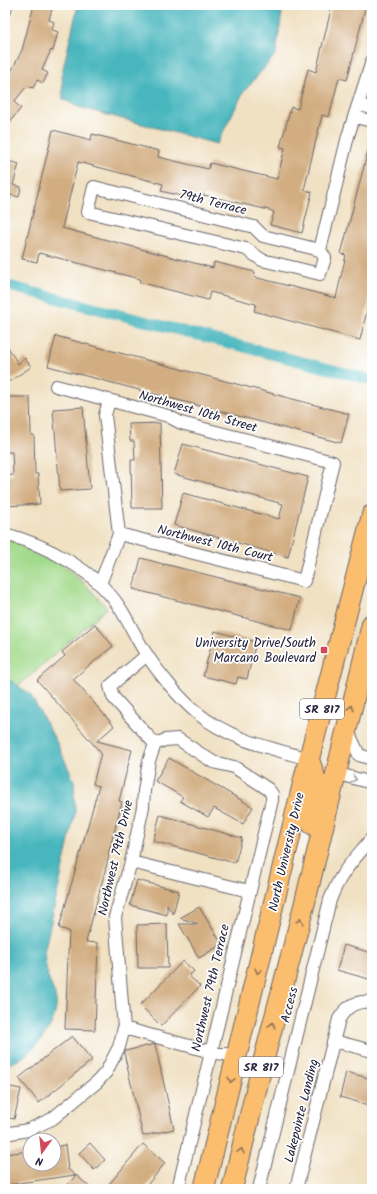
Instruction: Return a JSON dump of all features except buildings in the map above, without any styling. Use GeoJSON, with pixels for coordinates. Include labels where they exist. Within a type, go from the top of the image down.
{"type":"FeatureCollection","features":[{"type":"Feature","properties":{"kind":"main road","name":"North University Drive"},"geometry":{"type":"LineString","coordinates":[[204,1189],[309,759],[372,514]]}},
{"type":"Feature","properties":{"kind":"main road"},"geometry":{"type":"LineString","coordinates":[[336,773],[328,733],[358,600],[353,588]]}},
{"type":"Feature","properties":{"kind":"main road","name":"SR 817"},"geometry":{"type":"LineString","coordinates":[[232,1189],[266,1049],[306,898],[372,624]]}},
{"type":"Feature","properties":{"kind":"main road"},"geometry":{"type":"LineString","coordinates":[[306,898],[304,879],[317,784],[309,759]]}},
{"type":"Feature","properties":{"kind":"main road"},"geometry":{"type":"LineString","coordinates":[[244,1029],[266,1049]]}},
{"type":"Feature","properties":{"kind":"street"},"geometry":{"type":"LineString","coordinates":[[5,10],[6,5]]}},
{"type":"Feature","properties":{"kind":"street"},"geometry":{"type":"LineString","coordinates":[[320,250],[348,136],[372,61]]}},
{"type":"Feature","properties":{"kind":"street"},"geometry":{"type":"LineString","coordinates":[[359,105],[372,108]]}},
{"type":"Feature","properties":{"kind":"street"},"geometry":{"type":"LineString","coordinates":[[355,117],[372,122]]}},
{"type":"Feature","properties":{"kind":"street","name":"79th Terrace"},"geometry":{"type":"LineString","coordinates":[[94,187],[254,227],[263,236],[320,250],[325,258],[320,274],[262,260],[246,249],[88,212],[94,187]]}},
{"type":"Feature","properties":{"kind":"street","name":"Northwest 10th Street"},"geometry":{"type":"LineString","coordinates":[[56,386],[168,416],[181,424],[333,462],[304,581]]}},
{"type":"Feature","properties":{"kind":"street"},"geometry":{"type":"LineString","coordinates":[[100,584],[119,534],[105,415],[109,401]]}},
{"type":"Feature","properties":{"kind":"street"},"geometry":{"type":"LineString","coordinates":[[5,534],[24,539],[57,554],[100,584],[118,605],[147,655],[184,700],[209,722],[246,740],[309,759]]}},
{"type":"Feature","properties":{"kind":"street","name":"Northwest 10th Court"},"geometry":{"type":"LineString","coordinates":[[119,534],[304,581]]}},
{"type":"Feature","properties":{"kind":"street"},"geometry":{"type":"LineString","coordinates":[[147,655],[110,686],[114,697],[155,744]]}},
{"type":"Feature","properties":{"kind":"street"},"geometry":{"type":"LineString","coordinates":[[346,729],[359,755],[372,759]]}},
{"type":"Feature","properties":{"kind":"street","name":"Northwest 79th Terrace"},"geometry":{"type":"LineString","coordinates":[[155,744],[165,740],[178,739],[213,762],[234,767],[268,789],[272,794],[272,800],[178,1189]]}},
{"type":"Feature","properties":{"kind":"street","name":"Northwest 79th Drive"},"geometry":{"type":"LineString","coordinates":[[5,1134],[28,1130],[52,1119],[97,1082],[106,1072],[119,1047],[124,1028],[115,917],[132,862],[144,807],[144,791],[149,761],[155,744]]}},
{"type":"Feature","properties":{"kind":"street"},"geometry":{"type":"LineString","coordinates":[[336,773],[372,783]]}},
{"type":"Feature","properties":{"kind":"street","name":"Access"},"geometry":{"type":"LineString","coordinates":[[259,1189],[330,900],[337,881],[346,867],[372,838]]}},
{"type":"Feature","properties":{"kind":"street"},"geometry":{"type":"LineString","coordinates":[[132,862],[249,891]]}},
{"type":"Feature","properties":{"kind":"street","name":"Lakepointe Landing"},"geometry":{"type":"LineString","coordinates":[[296,1189],[339,1019],[345,1009],[352,1003],[364,1001],[372,1002]]}},
{"type":"Feature","properties":{"kind":"street"},"geometry":{"type":"LineString","coordinates":[[124,1028],[211,1052],[237,1056]]}},
{"type":"Feature","properties":{"kind":"street"},"geometry":{"type":"LineString","coordinates":[[334,1041],[372,1051]]}},
{"type":"Feature","properties":{"kind":"green space"},"geometry":{"type":"Polygon","coordinates":[[[5,538],[53,557],[85,584],[107,608],[18,686],[5,677],[5,538]]]}},
{"type":"Feature","properties":{"kind":"water"},"geometry":{"type":"Polygon","coordinates":[[[78,5],[283,5],[276,54],[243,93],[217,144],[78,107],[63,99],[62,73],[78,5]]]}},
{"type":"Feature","properties":{"kind":"water"},"geometry":{"type":"Polygon","coordinates":[[[5,677],[30,694],[57,743],[74,781],[75,813],[44,953],[48,977],[56,1000],[56,1010],[48,1031],[41,1040],[24,1056],[5,1065],[5,677]]]}},
{"type":"Feature","properties":{"kind":"waterway"},"geometry":{"type":"LineString","coordinates":[[5,285],[372,380]]}},
{"type":"Feature","properties":{"kind":"place","name":"University Drive/South Marcano Boulevard"},"geometry":{"type":"Point","coordinates":[324,650]}}]}
